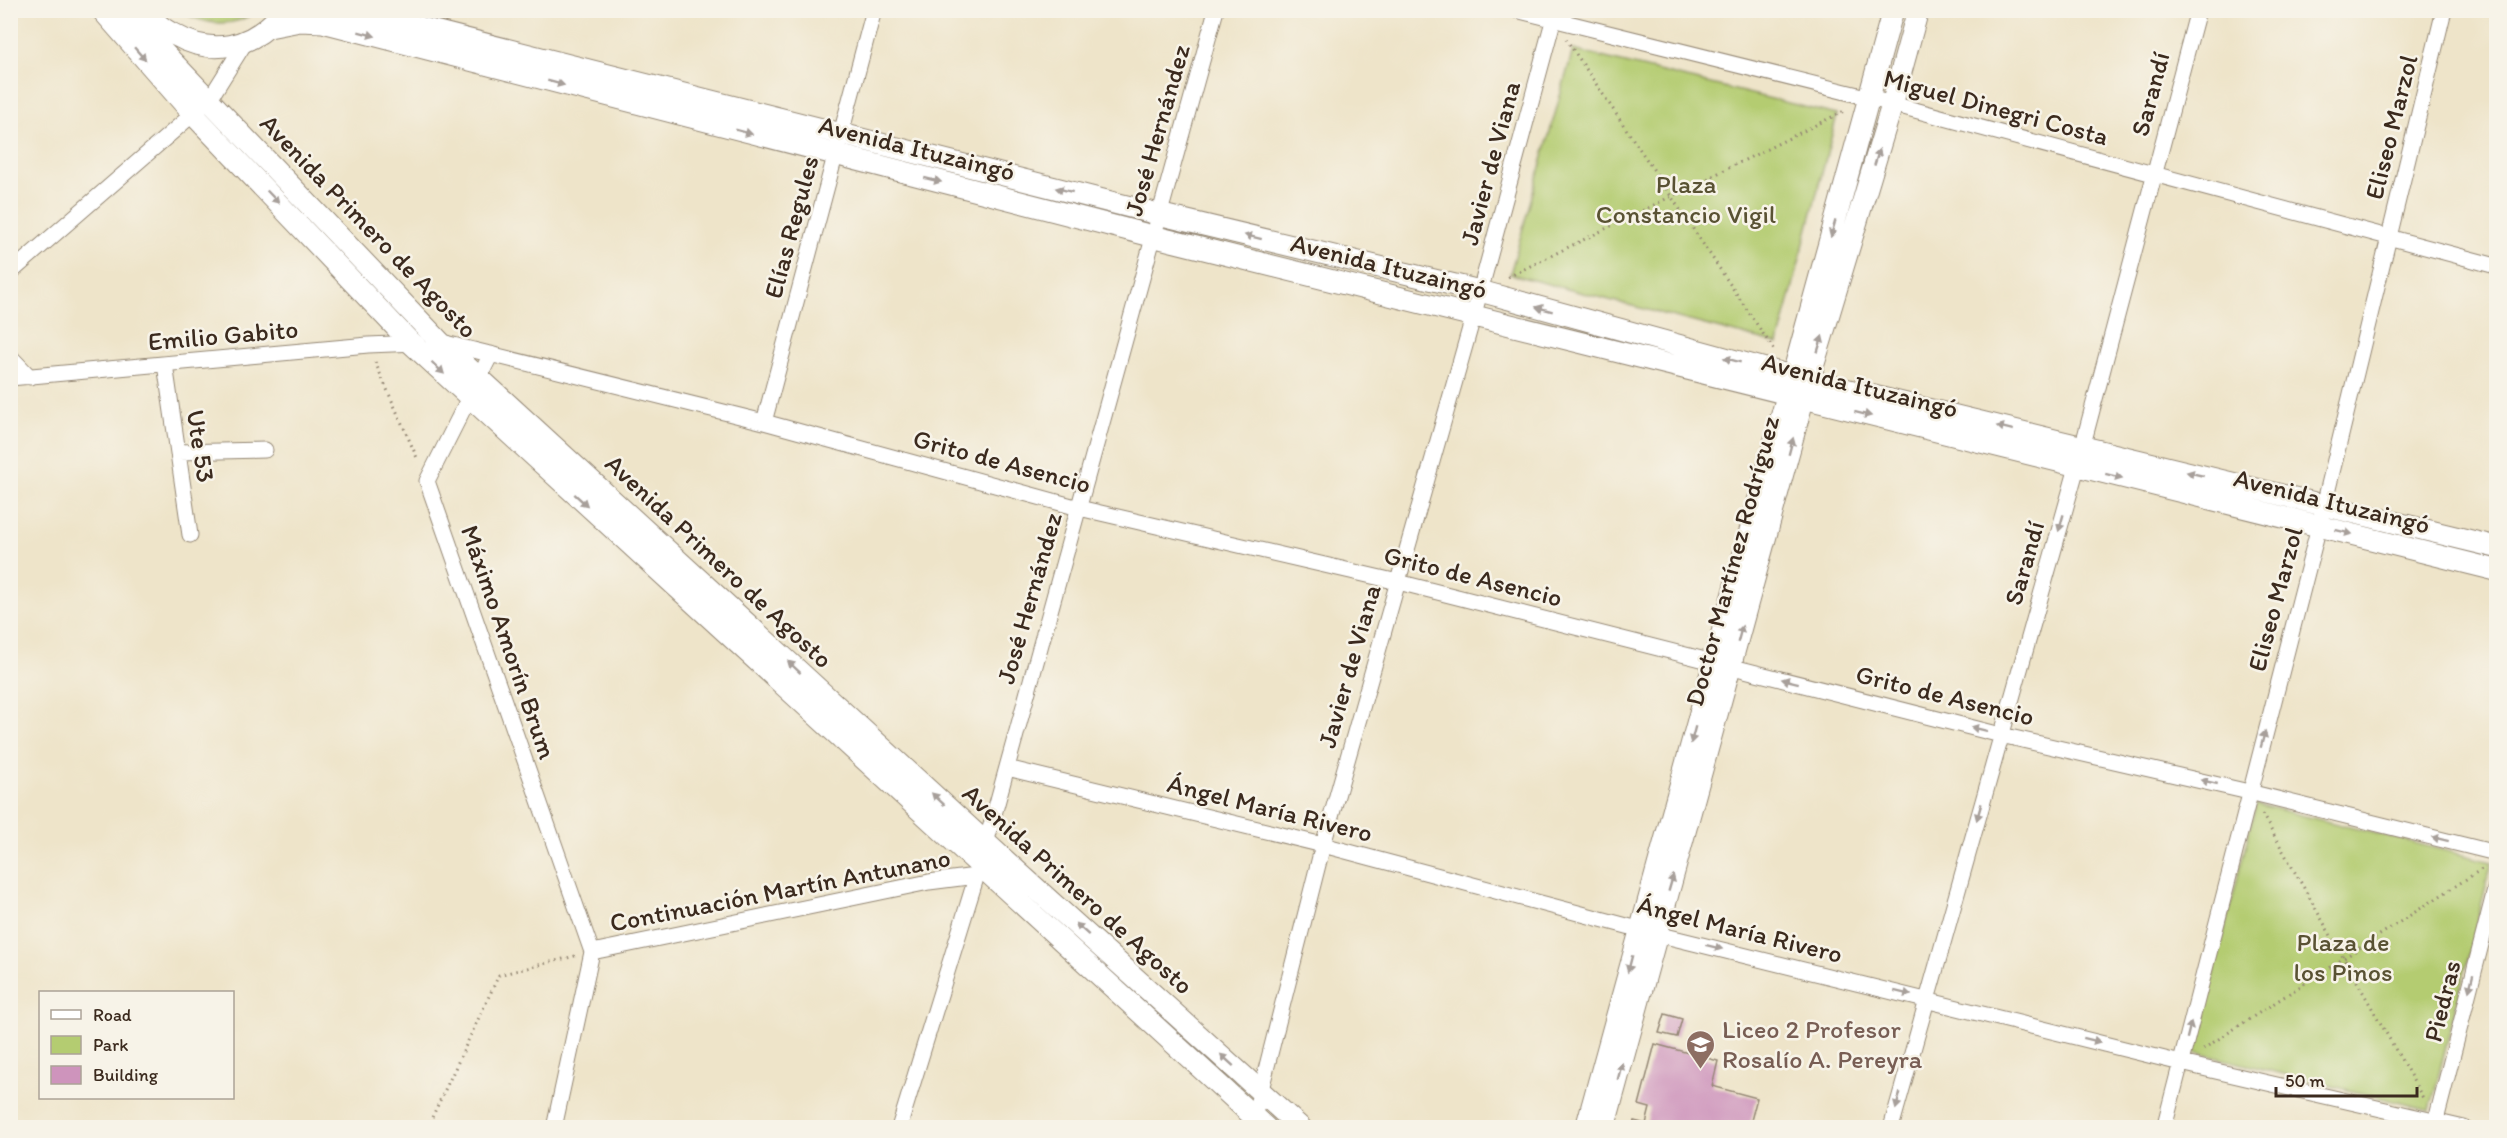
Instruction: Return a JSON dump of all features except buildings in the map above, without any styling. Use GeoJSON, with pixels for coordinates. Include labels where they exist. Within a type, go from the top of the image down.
{"type":"FeatureCollection","features":[{"type":"Feature","properties":{"kind":"street","name":"Avenida Primero de Agosto"},"geometry":{"type":"LineString","coordinates":[[102,10],[194,115],[412,344],[978,870],[1257,1124]]}},
{"type":"Feature","properties":{"kind":"street"},"geometry":{"type":"LineString","coordinates":[[112,10],[141,17],[192,45],[219,48],[246,42],[268,27],[283,10]]}},
{"type":"Feature","properties":{"kind":"street","name":"Avenida Ituzaingó"},"geometry":{"type":"LineString","coordinates":[[351,10],[1158,214],[1480,291],[1797,388]]}},
{"type":"Feature","properties":{"kind":"street","name":"Elías Regules"},"geometry":{"type":"LineString","coordinates":[[764,422],[874,10]]}},
{"type":"Feature","properties":{"kind":"street","name":"José Hernández"},"geometry":{"type":"LineString","coordinates":[[899,1128],[986,843],[1216,10]]}},
{"type":"Feature","properties":{"kind":"street","name":"Miguel Dinegri Costa"},"geometry":{"type":"LineString","coordinates":[[1516,10],[1555,15],[2496,266]]}},
{"type":"Feature","properties":{"kind":"street","name":"Doctor Martínez Rodríguez"},"geometry":{"type":"LineString","coordinates":[[1586,1128],[1648,932],[1722,664],[1797,388],[1893,10]]}},
{"type":"Feature","properties":{"kind":"street","name":"Doctor Martínez Rodríguez"},"geometry":{"type":"LineString","coordinates":[[1797,388],[1892,105],[1918,10]]}},
{"type":"Feature","properties":{"kind":"street","name":"Sarandí"},"geometry":{"type":"LineString","coordinates":[[1891,1128],[2079,457],[2198,10]]}},
{"type":"Feature","properties":{"kind":"street","name":"Eliseo Marzol"},"geometry":{"type":"LineString","coordinates":[[2164,1128],[2319,526],[2444,10]]}},
{"type":"Feature","properties":{"kind":"street","name":"Javier de Viana"},"geometry":{"type":"LineString","coordinates":[[1257,1124],[1261,1090],[1323,845],[1480,291],[1555,15]]}},
{"type":"Feature","properties":{"kind":"street","name":"Avenida Primero de Agosto"},"geometry":{"type":"LineString","coordinates":[[141,17],[209,100],[440,342],[986,843],[1301,1128]]}},
{"type":"Feature","properties":{"kind":"street","name":"Avenida Ituzaingó"},"geometry":{"type":"LineString","coordinates":[[268,27],[300,21],[323,22],[1152,236],[2079,457],[2319,526],[2496,570]]}},
{"type":"Feature","properties":{"kind":"street"},"geometry":{"type":"LineString","coordinates":[[10,273],[194,115],[209,100],[246,42]]}},
{"type":"Feature","properties":{"kind":"street","name":"Emilio Gabito"},"geometry":{"type":"LineString","coordinates":[[10,378],[368,345],[440,342]]}},
{"type":"Feature","properties":{"kind":"street","name":"Grito de Asencio"},"geometry":{"type":"LineString","coordinates":[[440,342],[764,422],[1079,507],[1398,582],[2001,735],[2249,792],[2496,853]]}},
{"type":"Feature","properties":{"kind":"street"},"geometry":{"type":"LineString","coordinates":[[427,481],[491,354]]}},
{"type":"Feature","properties":{"kind":"street"},"geometry":{"type":"LineString","coordinates":[[10,356],[30,377]]}},
{"type":"Feature","properties":{"kind":"street","name":"Ute 53"},"geometry":{"type":"LineString","coordinates":[[165,364],[190,535]]}},
{"type":"Feature","properties":{"kind":"street"},"geometry":{"type":"LineString","coordinates":[[178,452],[265,450]]}},
{"type":"Feature","properties":{"kind":"street","name":"Avenida Ituzaingó"},"geometry":{"type":"LineString","coordinates":[[2079,457],[2324,505],[2496,547]]}},
{"type":"Feature","properties":{"kind":"street","name":"Máximo Amorín Brum"},"geometry":{"type":"LineString","coordinates":[[427,481],[592,952]]}},
{"type":"Feature","properties":{"kind":"street","name":"Ángel María Rivero"},"geometry":{"type":"LineString","coordinates":[[1007,768],[1323,845],[1648,932],[2435,1124],[2464,1128]]}},
{"type":"Feature","properties":{"kind":"street","name":"Continuación Martín Antunano"},"geometry":{"type":"LineString","coordinates":[[592,952],[978,870]]}},
{"type":"Feature","properties":{"kind":"street","name":"Piedras"},"geometry":{"type":"LineString","coordinates":[[2435,1124],[2496,886]]}},
{"type":"Feature","properties":{"kind":"street","name":"Doctor Martínez Rodríguez"},"geometry":{"type":"LineString","coordinates":[[1605,1128],[1648,932]]}},
{"type":"Feature","properties":{"kind":"street"},"geometry":{"type":"LineString","coordinates":[[554,1128],[592,952]]}},
{"type":"Feature","properties":{"kind":"path"},"geometry":{"type":"LineString","coordinates":[[1555,15],[1797,388]]}},
{"type":"Feature","properties":{"kind":"path"},"geometry":{"type":"LineString","coordinates":[[1480,291],[1870,98]]}},
{"type":"Feature","properties":{"kind":"path"},"geometry":{"type":"LineString","coordinates":[[368,345],[427,481]]}},
{"type":"Feature","properties":{"kind":"path"},"geometry":{"type":"LineString","coordinates":[[2249,792],[2435,1124]]}},
{"type":"Feature","properties":{"kind":"path"},"geometry":{"type":"LineString","coordinates":[[2181,1062],[2487,866]]}},
{"type":"Feature","properties":{"kind":"path"},"geometry":{"type":"LineString","coordinates":[[427,1128],[499,975],[592,952]]}},
{"type":"Feature","properties":{"kind":"green space"},"geometry":{"type":"Polygon","coordinates":[[[181,11],[256,11],[238,21],[218,23],[189,16],[181,11]]]}},
{"type":"Feature","properties":{"kind":"green space","name":"Plaza Constancio Vigil"},"geometry":{"type":"Polygon","coordinates":[[[1573,50],[1837,115],[1778,344],[1510,274],[1573,50]]]}},
{"type":"Feature","properties":{"kind":"green space","name":"Plaza de los Pinos"},"geometry":{"type":"Polygon","coordinates":[[[2256,804],[2492,862],[2430,1110],[2194,1052],[2256,804]]]}},
{"type":"Feature","properties":{"kind":"place","name":"Liceo 2 Profesor Rosalío A. Pereyra"},"geometry":{"type":"Point","coordinates":[1701,1070]}}]}
